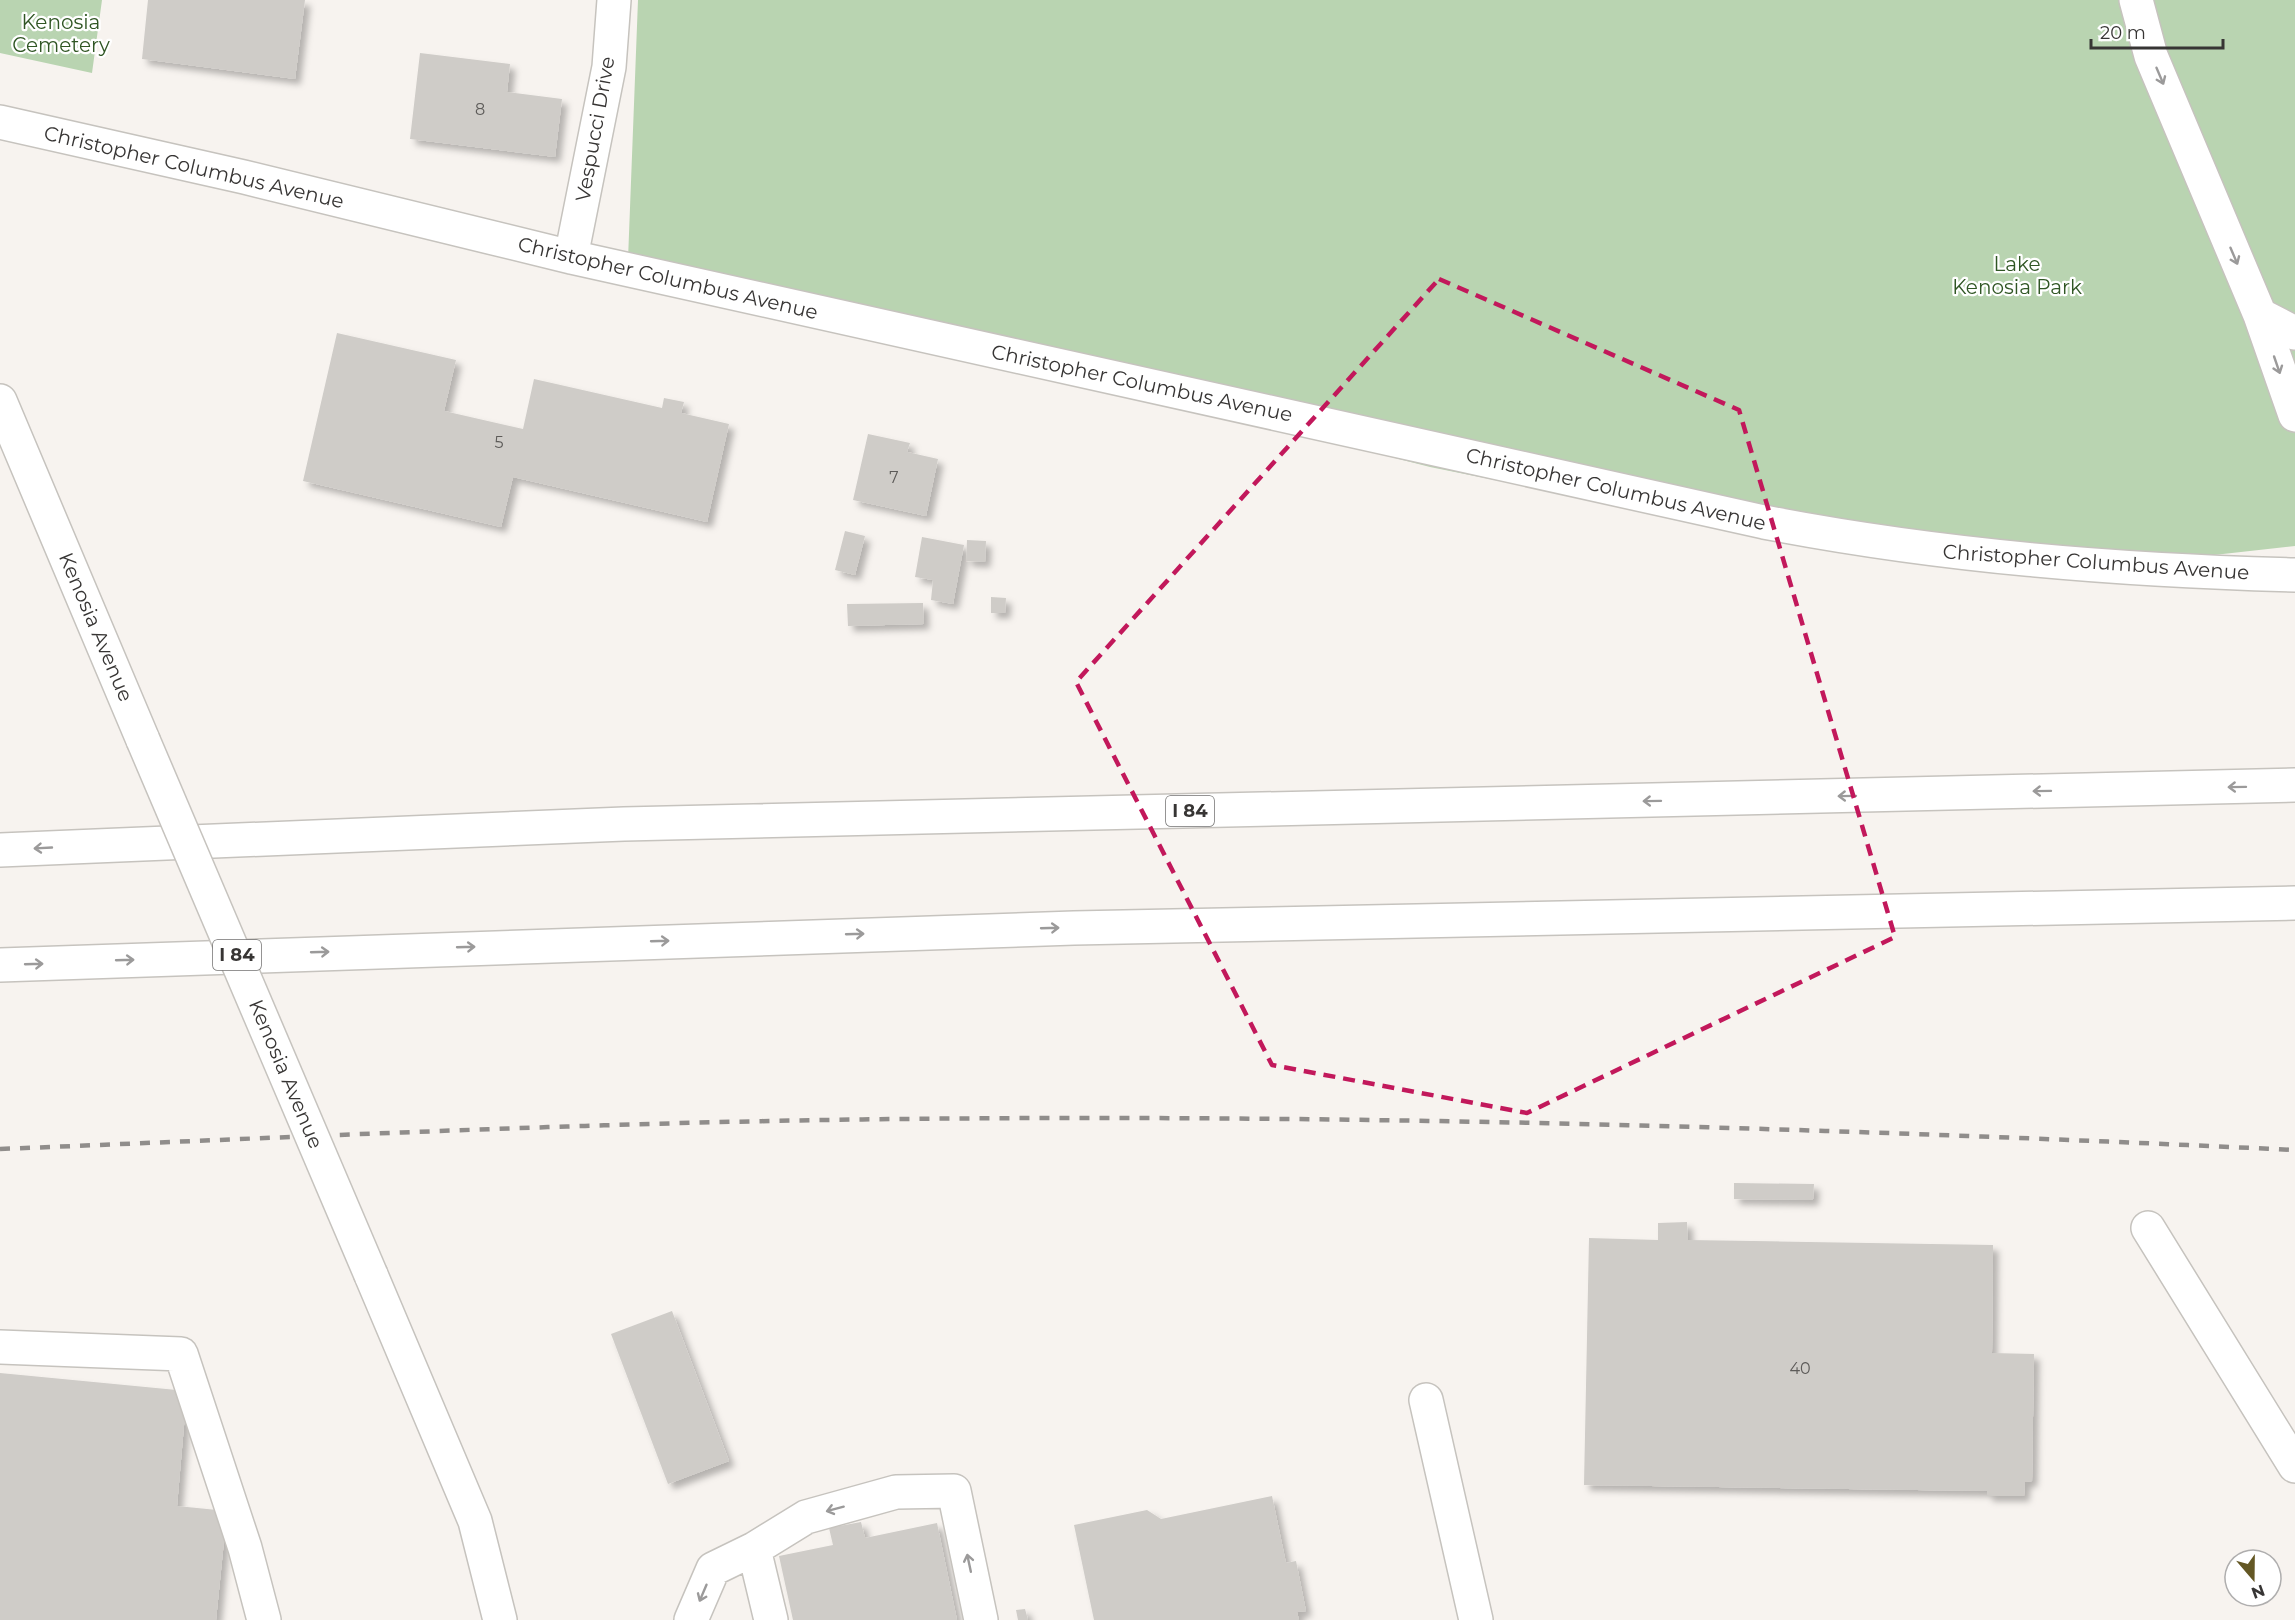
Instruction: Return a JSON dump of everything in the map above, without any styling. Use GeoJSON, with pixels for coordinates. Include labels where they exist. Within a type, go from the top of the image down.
{"type":"FeatureCollection","features":[{"type":"Feature","properties":{"kind":"main road","name":"Vespucci Drive"},"geometry":{"type":"LineString","coordinates":[[571,257],[609,67],[614,0]]}},
{"type":"Feature","properties":{"kind":"main road"},"geometry":{"type":"LineString","coordinates":[[2136,0],[2151,56],[2260,315],[2295,415]]}},
{"type":"Feature","properties":{"kind":"main road","name":"Christopher Columbus Avenue"},"geometry":{"type":"LineString","coordinates":[[0,122],[244,177],[571,257],[1820,533],[1934,550],[2047,562],[2180,572],[2295,575]]}},
{"type":"Feature","properties":{"kind":"main road"},"geometry":{"type":"LineString","coordinates":[[2260,315],[2295,333]]}},
{"type":"Feature","properties":{"kind":"main road","name":"Kenosia Avenue"},"geometry":{"type":"LineString","coordinates":[[0,401],[475,1521],[500,1620]]}},
{"type":"Feature","properties":{"kind":"main road","name":"I 84"},"geometry":{"type":"LineString","coordinates":[[0,850],[624,824],[2295,786]]}},
{"type":"Feature","properties":{"kind":"main road","name":"I 84"},"geometry":{"type":"LineString","coordinates":[[0,965],[1074,927],[2295,903]]}},
{"type":"Feature","properties":{"kind":"main road"},"geometry":{"type":"LineString","coordinates":[[2148,1228],[2295,1466]]}},
{"type":"Feature","properties":{"kind":"main road"},"geometry":{"type":"LineString","coordinates":[[0,1347],[181,1354],[245,1548],[264,1620]]}},
{"type":"Feature","properties":{"kind":"main road"},"geometry":{"type":"LineString","coordinates":[[1426,1400],[1476,1620]]}},
{"type":"Feature","properties":{"kind":"main road"},"geometry":{"type":"LineString","coordinates":[[691,1620],[713,1569],[754,1549],[806,1517],[896,1492],[954,1491],[981,1620]]}},
{"type":"Feature","properties":{"kind":"main road"},"geometry":{"type":"LineString","coordinates":[[754,1549],[771,1620]]}},
{"type":"Feature","properties":{"kind":"highlighted area"},"geometry":{"type":"Polygon","coordinates":[[[1439,279],[1739,410],[1895,937],[1527,1113],[1272,1065],[1076,682],[1439,279]]]}},
{"type":"Feature","properties":{"kind":"green space","name":"Kenosia Cemetery"},"geometry":{"type":"Polygon","coordinates":[[[0,0],[102,0],[92,73],[0,53],[0,0]]]}},
{"type":"Feature","properties":{"kind":"green space","name":"Lake Kenosia Park"},"geometry":{"type":"Polygon","coordinates":[[[638,0],[2295,0],[2295,546],[2214,555],[1840,549],[1430,467],[628,260],[638,0]]]}},
{"type":"Feature","properties":{"kind":"building"},"geometry":{"type":"Polygon","coordinates":[[[148,0],[305,0],[295,79],[142,59],[148,0]]]}},
{"type":"Feature","properties":{"kind":"building"},"geometry":{"type":"Polygon","coordinates":[[[420,53],[510,64],[507,92],[562,99],[555,157],[410,139],[420,53]]]}},
{"type":"Feature","properties":{"kind":"building"},"geometry":{"type":"Polygon","coordinates":[[[337,333],[456,360],[444,411],[523,429],[534,379],[662,408],[664,398],[684,402],[681,413],[729,424],[707,522],[513,477],[501,527],[303,481],[337,333]]]}},
{"type":"Feature","properties":{"kind":"building"},"geometry":{"type":"Polygon","coordinates":[[[868,434],[910,443],[907,452],[938,459],[926,516],[853,500],[868,434]]]}},
{"type":"Feature","properties":{"kind":"building"},"geometry":{"type":"Polygon","coordinates":[[[845,531],[865,536],[855,575],[835,570],[845,531]]]}},
{"type":"Feature","properties":{"kind":"building"},"geometry":{"type":"Polygon","coordinates":[[[922,537],[964,545],[953,604],[931,600],[933,580],[915,577],[922,537]]]}},
{"type":"Feature","properties":{"kind":"building"},"geometry":{"type":"Polygon","coordinates":[[[967,540],[986,541],[985,562],[966,561],[967,540]]]}},
{"type":"Feature","properties":{"kind":"building"},"geometry":{"type":"Polygon","coordinates":[[[991,597],[1006,598],[1005,613],[991,613],[991,597]]]}},
{"type":"Feature","properties":{"kind":"building"},"geometry":{"type":"Polygon","coordinates":[[[923,603],[924,624],[848,626],[847,604],[923,603]]]}},
{"type":"Feature","properties":{"kind":"building"},"geometry":{"type":"Polygon","coordinates":[[[1734,1183],[1814,1184],[1813,1200],[1734,1199],[1734,1183]]]}},
{"type":"Feature","properties":{"kind":"building"},"geometry":{"type":"Polygon","coordinates":[[[1687,1222],[1688,1240],[1993,1245],[1992,1353],[2034,1354],[2032,1481],[2025,1482],[2024,1496],[1987,1496],[1987,1491],[1584,1485],[1589,1238],[1658,1240],[1658,1223],[1687,1222]]]}},
{"type":"Feature","properties":{"kind":"building"},"geometry":{"type":"Polygon","coordinates":[[[672,1311],[729,1461],[668,1484],[611,1334],[672,1311]]]}},
{"type":"Feature","properties":{"kind":"building"},"geometry":{"type":"Polygon","coordinates":[[[0,1373],[187,1391],[177,1506],[227,1511],[216,1620],[0,1620],[0,1373]]]}},
{"type":"Feature","properties":{"kind":"building"},"geometry":{"type":"Polygon","coordinates":[[[1272,1496],[1286,1563],[1296,1561],[1306,1611],[1297,1612],[1299,1620],[1094,1620],[1074,1525],[1147,1510],[1161,1519],[1272,1496]]]}},
{"type":"Feature","properties":{"kind":"building"},"geometry":{"type":"Polygon","coordinates":[[[861,1522],[865,1538],[937,1523],[957,1620],[793,1620],[779,1556],[833,1545],[829,1528],[861,1522]]]}},
{"type":"Feature","properties":{"kind":"building"},"geometry":{"type":"Polygon","coordinates":[[[1025,1609],[1028,1620],[1018,1620],[1016,1610],[1025,1609]]]}},
{"type":"Feature","properties":{"kind":"railway"},"geometry":{"type":"LineString","coordinates":[[0,1149],[674,1123],[1074,1118],[1597,1124],[1946,1135],[2295,1150]]}}]}
